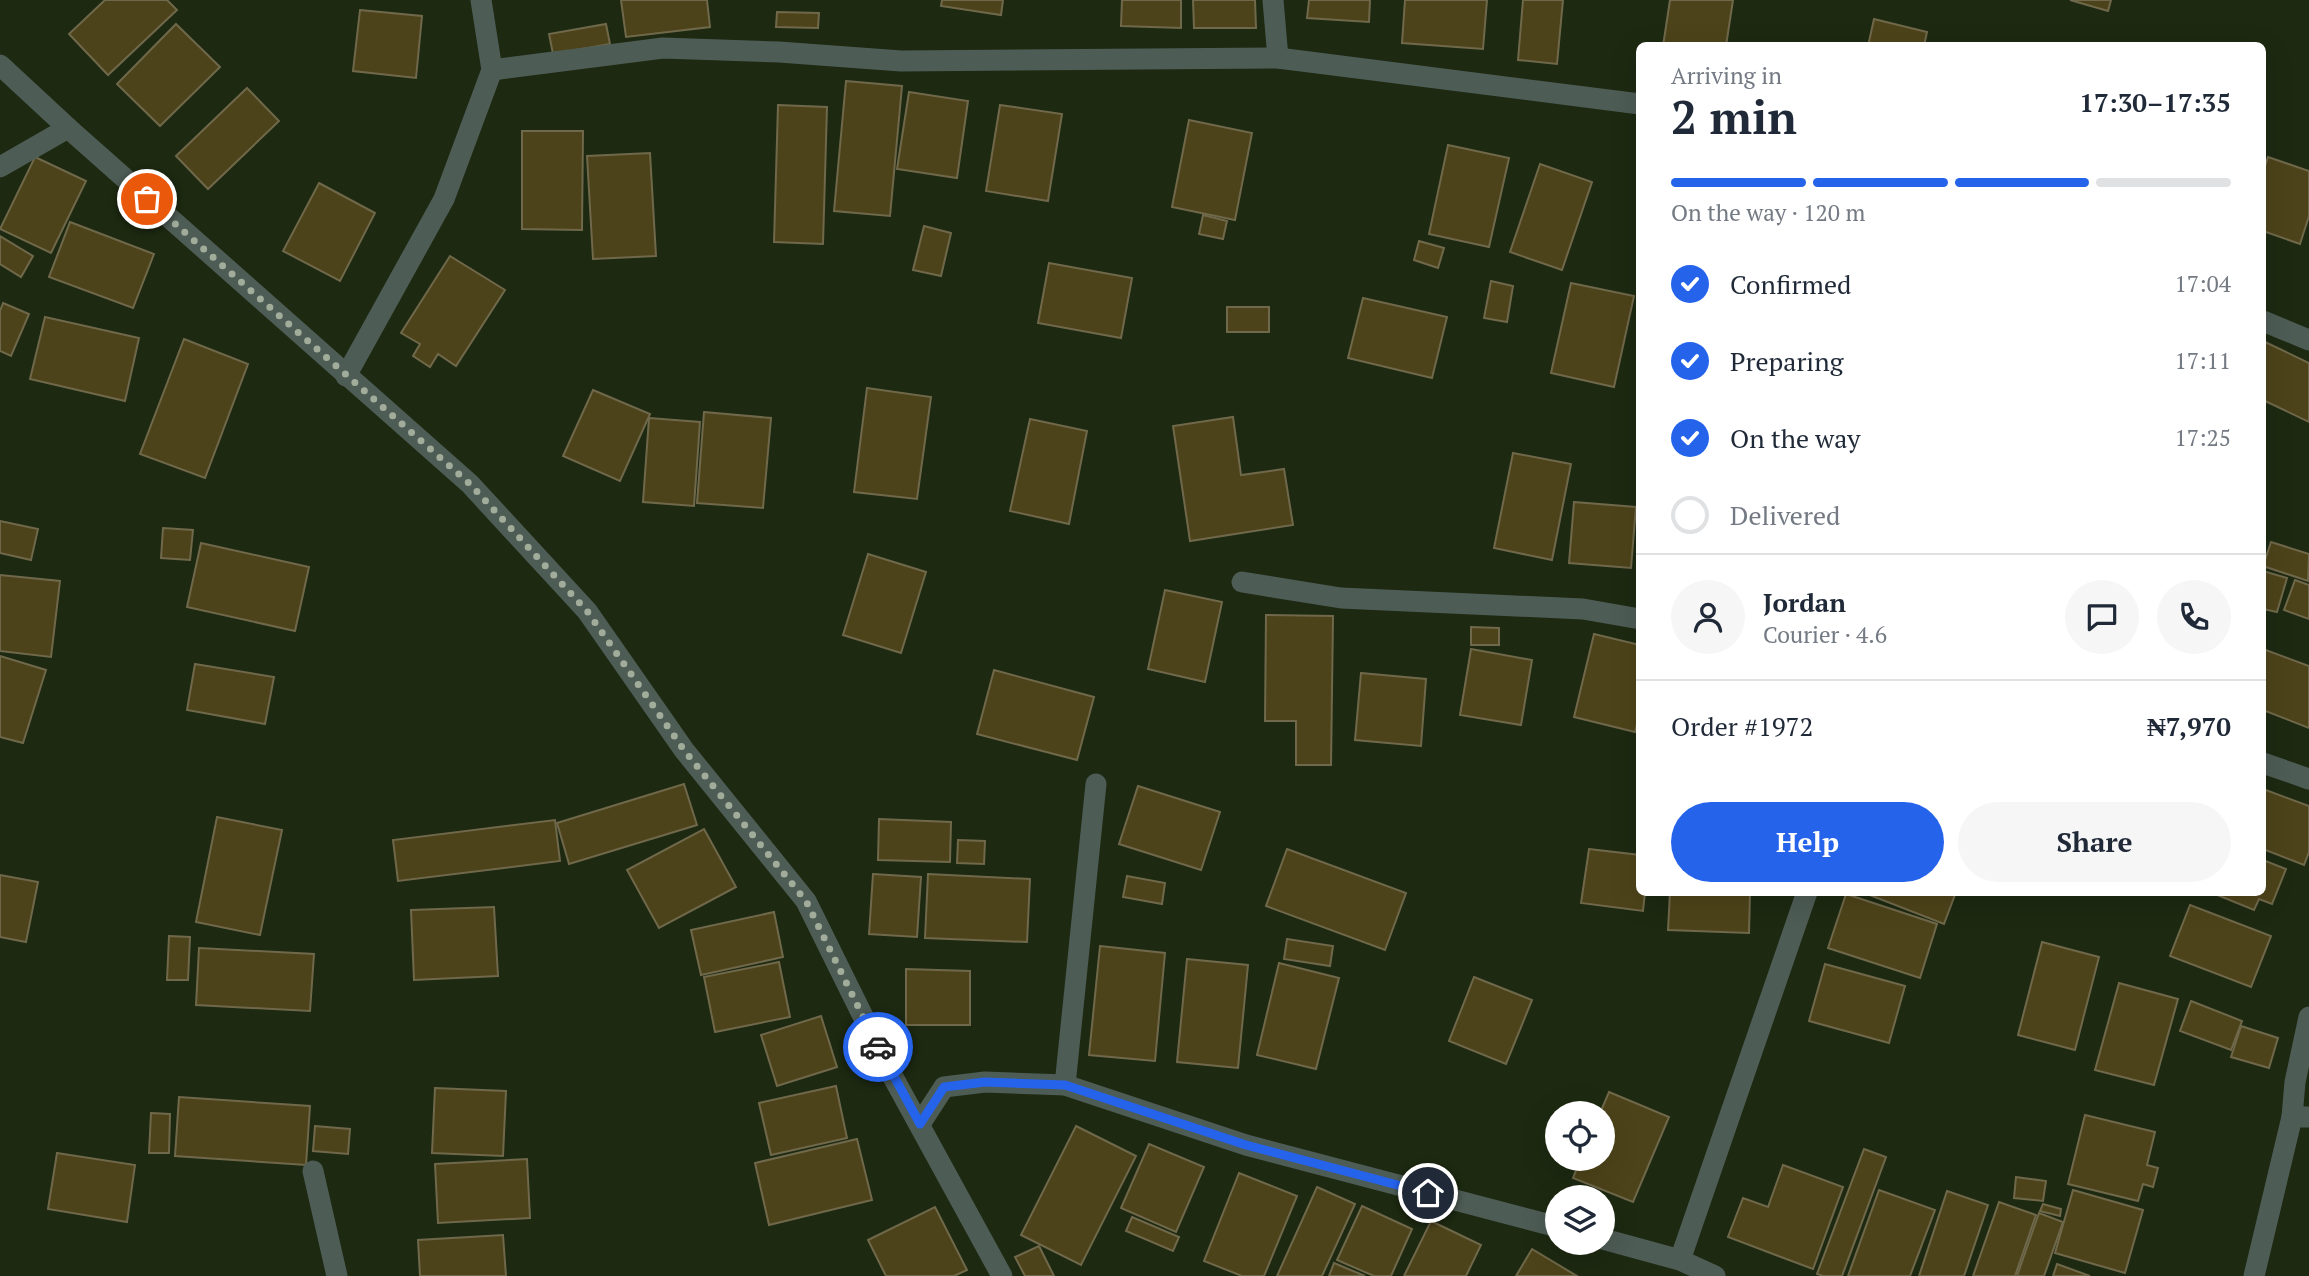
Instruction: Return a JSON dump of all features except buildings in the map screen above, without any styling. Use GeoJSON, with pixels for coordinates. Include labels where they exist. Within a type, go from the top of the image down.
{"type":"FeatureCollection","features":[{"type":"Feature","properties":{"kind":"street"},"geometry":{"type":"LineString","coordinates":[[346,376],[444,199],[492,71],[481,0]]}},
{"type":"Feature","properties":{"kind":"street"},"geometry":{"type":"LineString","coordinates":[[1273,0],[1279,58]]}},
{"type":"Feature","properties":{"kind":"street"},"geometry":{"type":"LineString","coordinates":[[492,71],[663,48],[779,52],[901,61],[1279,58],[1636,103]]}},
{"type":"Feature","properties":{"kind":"street"},"geometry":{"type":"LineString","coordinates":[[0,65],[470,484],[587,611],[684,750],[806,901],[893,1077],[1002,1276]]}},
{"type":"Feature","properties":{"kind":"street"},"geometry":{"type":"LineString","coordinates":[[0,167],[68,128]]}},
{"type":"Feature","properties":{"kind":"street"},"geometry":{"type":"LineString","coordinates":[[2266,322],[2309,340]]}},
{"type":"Feature","properties":{"kind":"street"},"geometry":{"type":"LineString","coordinates":[[1242,582],[1341,598],[1583,609],[1636,618]]}},
{"type":"Feature","properties":{"kind":"street"},"geometry":{"type":"LineString","coordinates":[[2266,764],[2309,779]]}},
{"type":"Feature","properties":{"kind":"street"},"geometry":{"type":"LineString","coordinates":[[1065,1085],[1096,784]]}},
{"type":"Feature","properties":{"kind":"street"},"geometry":{"type":"LineString","coordinates":[[1680,1259],[1806,896]]}},
{"type":"Feature","properties":{"kind":"street"},"geometry":{"type":"LineString","coordinates":[[2254,1276],[2300,1117],[2295,1082],[2309,1017]]}},
{"type":"Feature","properties":{"kind":"street"},"geometry":{"type":"LineString","coordinates":[[920,1124],[944,1087],[985,1082],[1065,1085],[1246,1145],[1545,1224]]}},
{"type":"Feature","properties":{"kind":"street"},"geometry":{"type":"LineString","coordinates":[[313,1171],[337,1276]]}},
{"type":"Feature","properties":{"kind":"street"},"geometry":{"type":"LineString","coordinates":[[1615,1242],[1680,1259],[1715,1276]]}},
{"type":"Feature","properties":{"kind":"way so far"},"geometry":{"type":"LineString","coordinates":[[147,199],[470,484],[587,611],[684,750],[806,901],[878,1047]]}},
{"type":"Feature","properties":{"kind":"route"},"geometry":{"type":"LineString","coordinates":[[878,1047],[920,1124],[944,1087],[985,1082],[1065,1085],[1246,1145],[1428,1193]]}}]}
